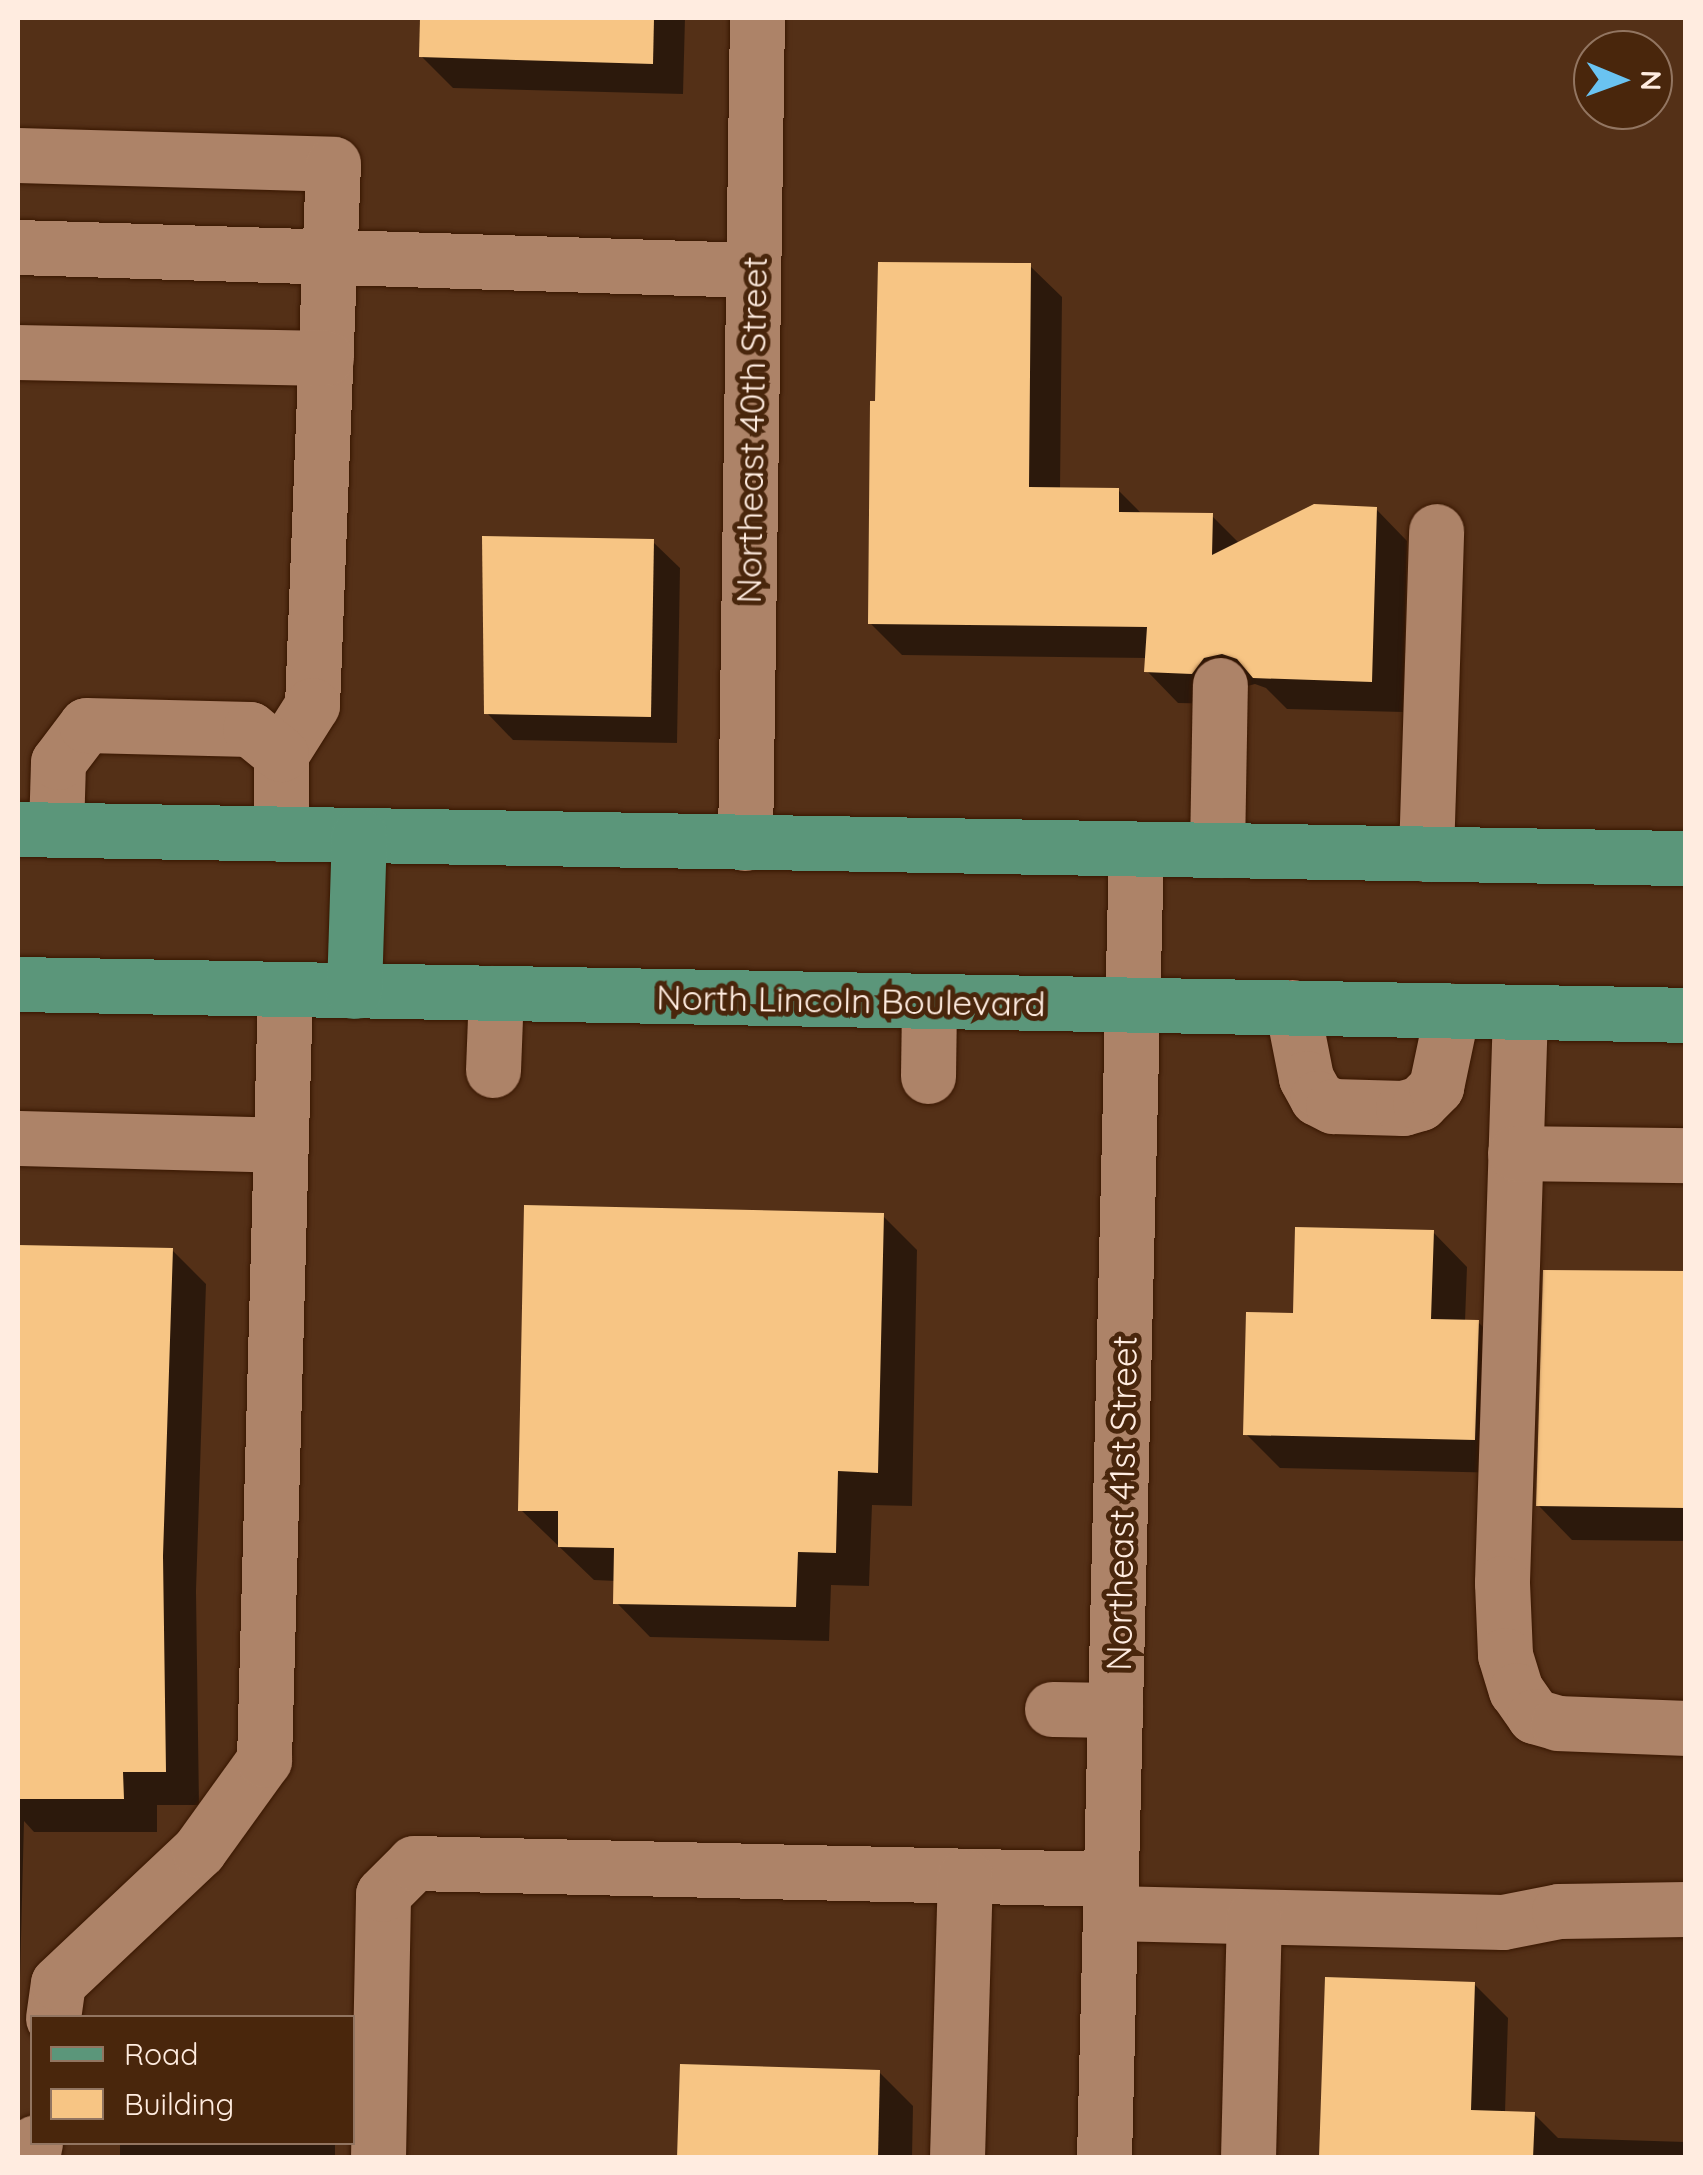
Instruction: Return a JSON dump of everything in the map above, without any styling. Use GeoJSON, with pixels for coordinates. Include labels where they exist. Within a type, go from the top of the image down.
{"type":"FeatureCollection","features":[{"type":"Feature","properties":{"kind":"main road"},"geometry":{"type":"LineString","coordinates":[[37,830],[1686,858]]}},
{"type":"Feature","properties":{"kind":"main road"},"geometry":{"type":"LineString","coordinates":[[354,991],[359,835]]}},
{"type":"Feature","properties":{"kind":"main road","name":"North Lincoln Boulevard"},"geometry":{"type":"LineString","coordinates":[[18,984],[1686,1015]]}},
{"type":"Feature","properties":{"kind":"street","name":"Northeast 40th Street"},"geometry":{"type":"LineString","coordinates":[[745,843],[757,18]]}},
{"type":"Feature","properties":{"kind":"street"},"geometry":{"type":"LineString","coordinates":[[18,155],[332,164],[312,706],[282,754],[281,834]]}},
{"type":"Feature","properties":{"kind":"street"},"geometry":{"type":"LineString","coordinates":[[18,247],[753,270]]}},
{"type":"Feature","properties":{"kind":"street"},"geometry":{"type":"LineString","coordinates":[[18,352],[326,358]]}},
{"type":"Feature","properties":{"kind":"street"},"geometry":{"type":"LineString","coordinates":[[1426,854],[1436,531]]}},
{"type":"Feature","properties":{"kind":"street"},"geometry":{"type":"LineString","coordinates":[[1217,850],[1220,685]]}},
{"type":"Feature","properties":{"kind":"street"},"geometry":{"type":"LineString","coordinates":[[37,830],[58,762],[86,725],[250,729],[282,754]]}},
{"type":"Feature","properties":{"kind":"street","name":"Northeast 41st Street"},"geometry":{"type":"LineString","coordinates":[[1104,2158],[1136,849]]}},
{"type":"Feature","properties":{"kind":"street"},"geometry":{"type":"LineString","coordinates":[[43,1994],[199,1850],[264,1760],[285,990]]}},
{"type":"Feature","properties":{"kind":"street"},"geometry":{"type":"LineString","coordinates":[[493,1070],[496,994]]}},
{"type":"Feature","properties":{"kind":"street"},"geometry":{"type":"LineString","coordinates":[[928,1076],[929,1001]]}},
{"type":"Feature","properties":{"kind":"street"},"geometry":{"type":"LineString","coordinates":[[1292,1008],[1306,1078],[1317,1098],[1333,1106],[1403,1108],[1420,1103],[1436,1087],[1452,1011]]}},
{"type":"Feature","properties":{"kind":"street"},"geometry":{"type":"LineString","coordinates":[[1520,1012],[1502,1583],[1505,1655],[1516,1690],[1534,1716],[1558,1722],[1686,1728]]}},
{"type":"Feature","properties":{"kind":"street"},"geometry":{"type":"LineString","coordinates":[[18,1138],[281,1145]]}},
{"type":"Feature","properties":{"kind":"street"},"geometry":{"type":"LineString","coordinates":[[1515,1153],[1686,1155]]}},
{"type":"Feature","properties":{"kind":"street"},"geometry":{"type":"LineString","coordinates":[[1052,1710],[1116,1710]]}},
{"type":"Feature","properties":{"kind":"street"},"geometry":{"type":"LineString","coordinates":[[378,2158],[384,1894],[414,1864],[965,1876],[1254,1916],[1503,1922],[1558,1911],[1686,1909]]}},
{"type":"Feature","properties":{"kind":"street"},"geometry":{"type":"LineString","coordinates":[[957,2158],[965,1876]]}},
{"type":"Feature","properties":{"kind":"street"},"geometry":{"type":"LineString","coordinates":[[1248,2158],[1254,1916]]}},
{"type":"Feature","properties":{"kind":"building"},"geometry":{"type":"Polygon","coordinates":[[[420,18],[654,18],[653,64],[419,57],[420,18]]]}},
{"type":"Feature","properties":{"kind":"building"},"geometry":{"type":"Polygon","coordinates":[[[878,262],[1031,263],[1029,487],[1119,488],[1119,512],[1213,513],[1212,555],[1314,504],[1377,507],[1372,682],[1253,678],[1237,659],[1222,654],[1204,658],[1192,674],[1144,672],[1147,627],[868,624],[870,401],[875,401],[878,262]]]}},
{"type":"Feature","properties":{"kind":"building"},"geometry":{"type":"Polygon","coordinates":[[[482,536],[654,539],[651,717],[484,714],[482,536]]]}},
{"type":"Feature","properties":{"kind":"building"},"geometry":{"type":"Polygon","coordinates":[[[524,1205],[884,1213],[878,1473],[838,1471],[836,1553],[798,1552],[796,1607],[613,1604],[614,1548],[558,1547],[558,1511],[518,1511],[524,1205]]]}},
{"type":"Feature","properties":{"kind":"building"},"geometry":{"type":"Polygon","coordinates":[[[1295,1227],[1434,1230],[1431,1319],[1479,1320],[1475,1440],[1243,1435],[1246,1312],[1293,1313],[1295,1227]]]}},
{"type":"Feature","properties":{"kind":"building"},"geometry":{"type":"Polygon","coordinates":[[[18,1245],[173,1248],[163,1556],[166,1772],[123,1772],[124,1799],[18,1799],[18,1245]]]}},
{"type":"Feature","properties":{"kind":"building"},"geometry":{"type":"Polygon","coordinates":[[[1543,1270],[1686,1271],[1686,1508],[1536,1506],[1543,1270]]]}},
{"type":"Feature","properties":{"kind":"building"},"geometry":{"type":"Polygon","coordinates":[[[1325,1977],[1475,1982],[1471,2110],[1535,2112],[1533,2158],[1319,2158],[1325,1977]]]}},
{"type":"Feature","properties":{"kind":"building"},"geometry":{"type":"Polygon","coordinates":[[[680,2064],[880,2070],[878,2158],[677,2158],[680,2064]]]}}]}
